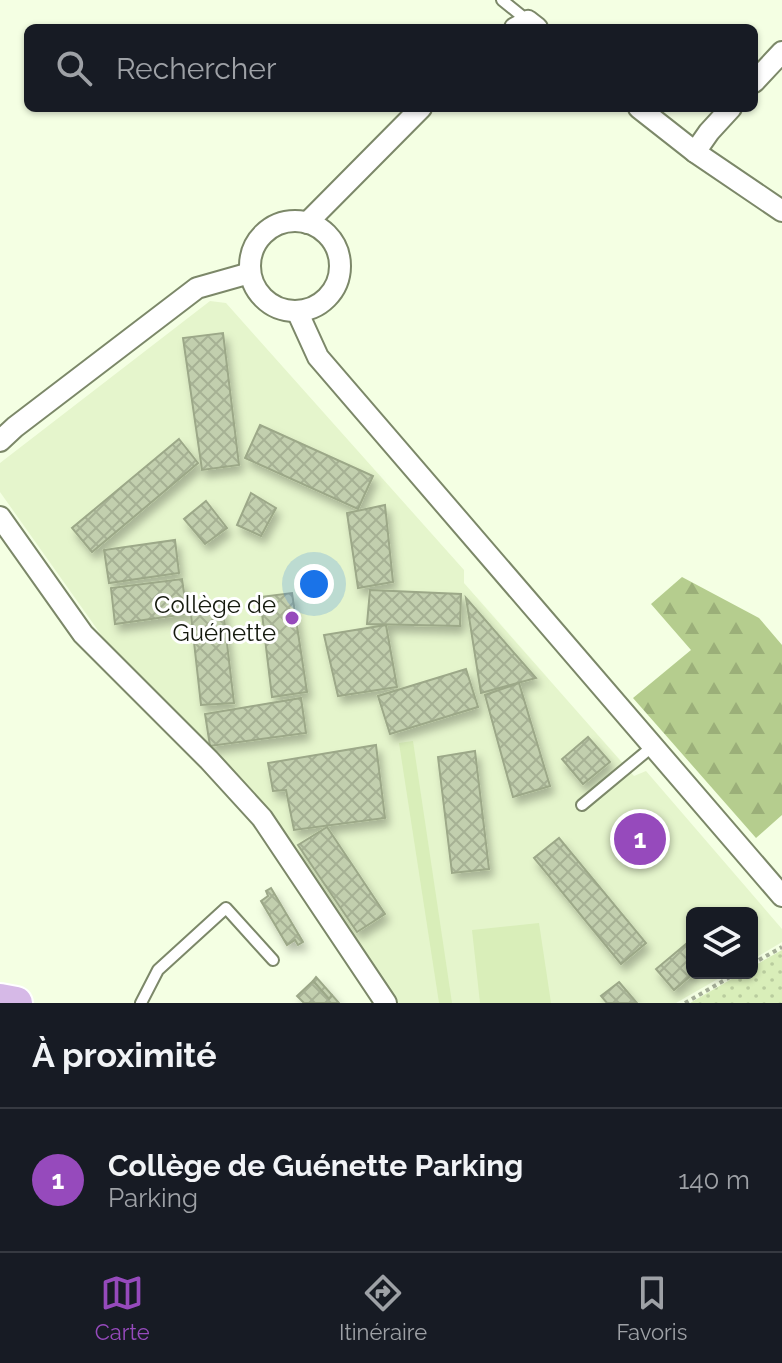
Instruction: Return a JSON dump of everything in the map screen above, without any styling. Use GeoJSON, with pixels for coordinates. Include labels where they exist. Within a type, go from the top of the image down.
{"type":"FeatureCollection","features":[{"type":"Feature","properties":{"kind":"main road"},"geometry":{"type":"LineString","coordinates":[[0,1000],[16,1003]]}},
{"type":"Feature","properties":{"kind":"street"},"geometry":{"type":"LineString","coordinates":[[758,78],[782,52]]}},
{"type":"Feature","properties":{"kind":"street"},"geometry":{"type":"LineString","coordinates":[[307,223],[417,112]]}},
{"type":"Feature","properties":{"kind":"street"},"geometry":{"type":"LineString","coordinates":[[644,112],[695,152],[782,211]]}},
{"type":"Feature","properties":{"kind":"street"},"geometry":{"type":"LineString","coordinates":[[695,152],[727,112]]}},
{"type":"Feature","properties":{"kind":"street"},"geometry":{"type":"LineString","coordinates":[[293,221],[307,223],[321,229],[338,252],[338,281],[331,294],[306,311],[291,312],[276,308],[263,299],[254,287],[250,273],[256,243],[278,224],[293,221]]}},
{"type":"Feature","properties":{"kind":"street"},"geometry":{"type":"LineString","coordinates":[[0,441],[197,288],[250,273]]}},
{"type":"Feature","properties":{"kind":"street"},"geometry":{"type":"LineString","coordinates":[[297,311],[318,357],[782,896]]}},
{"type":"Feature","properties":{"kind":"street"},"geometry":{"type":"LineString","coordinates":[[0,517],[83,634],[209,760],[262,818],[386,1003]]}},
{"type":"Feature","properties":{"kind":"lane"},"geometry":{"type":"LineString","coordinates":[[502,0],[525,24]]}},
{"type":"Feature","properties":{"kind":"lane"},"geometry":{"type":"LineString","coordinates":[[582,805],[653,746]]}},
{"type":"Feature","properties":{"kind":"lane"},"geometry":{"type":"LineString","coordinates":[[141,1003],[158,970],[226,908],[273,960]]}},
{"type":"Feature","properties":{"kind":"path"},"geometry":{"type":"LineString","coordinates":[[758,961],[782,947]]}},
{"type":"Feature","properties":{"kind":"path"},"geometry":{"type":"LineString","coordinates":[[685,1003],[727,979]]}},
{"type":"Feature","properties":{"kind":"shaded area","name":"Collège de Guénette"},"geometry":{"type":"Polygon","coordinates":[[[210,301],[226,303],[464,570],[464,583],[634,776],[646,771],[782,929],[782,942],[758,956],[758,907],[686,907],[686,979],[718,979],[676,1003],[397,1003],[266,816],[114,653],[0,492],[0,463],[210,301]]]}},
{"type":"Feature","properties":{"kind":"shaded area"},"geometry":{"type":"Polygon","coordinates":[[[413,741],[452,1003],[439,1003],[399,743],[413,741]]]}},
{"type":"Feature","properties":{"kind":"shaded area"},"geometry":{"type":"Polygon","coordinates":[[[539,923],[551,1003],[480,1003],[472,930],[539,923]]]}},
{"type":"Feature","properties":{"kind":"shaded area"},"geometry":{"type":"Polygon","coordinates":[[[782,950],[782,1003],[690,1003],[732,979],[758,979],[758,964],[782,950]]]}},
{"type":"Feature","properties":{"kind":"green space"},"geometry":{"type":"Polygon","coordinates":[[[682,577],[759,618],[782,645],[782,815],[756,838],[633,698],[691,650],[651,604],[682,577]]]}},
{"type":"Feature","properties":{"kind":"building"},"geometry":{"type":"Polygon","coordinates":[[[223,333],[239,465],[202,470],[183,338],[223,333]]]}},
{"type":"Feature","properties":{"kind":"building"},"geometry":{"type":"Polygon","coordinates":[[[260,425],[373,476],[358,509],[245,458],[260,425]]]}},
{"type":"Feature","properties":{"kind":"building"},"geometry":{"type":"Polygon","coordinates":[[[179,439],[198,463],[92,552],[72,528],[179,439]]]}},
{"type":"Feature","properties":{"kind":"building"},"geometry":{"type":"Polygon","coordinates":[[[251,493],[276,508],[261,536],[237,525],[251,493]]]}},
{"type":"Feature","properties":{"kind":"building"},"geometry":{"type":"Polygon","coordinates":[[[206,501],[227,528],[205,544],[184,519],[206,501]]]}},
{"type":"Feature","properties":{"kind":"building"},"geometry":{"type":"Polygon","coordinates":[[[385,505],[393,582],[358,588],[347,513],[385,505]]]}},
{"type":"Feature","properties":{"kind":"building"},"geometry":{"type":"Polygon","coordinates":[[[175,540],[179,573],[109,583],[104,550],[175,540]]]}},
{"type":"Feature","properties":{"kind":"building"},"geometry":{"type":"Polygon","coordinates":[[[182,579],[187,614],[115,624],[111,588],[182,579]]]}},
{"type":"Feature","properties":{"kind":"building"},"geometry":{"type":"Polygon","coordinates":[[[370,590],[461,594],[460,626],[367,624],[370,590]]]}},
{"type":"Feature","properties":{"kind":"building"},"geometry":{"type":"Polygon","coordinates":[[[292,593],[307,692],[272,697],[260,597],[292,593]]]}},
{"type":"Feature","properties":{"kind":"building"},"geometry":{"type":"Polygon","coordinates":[[[466,598],[536,678],[481,693],[466,598]]]}},
{"type":"Feature","properties":{"kind":"building"},"geometry":{"type":"Polygon","coordinates":[[[222,601],[234,703],[201,705],[190,606],[222,601]]]}},
{"type":"Feature","properties":{"kind":"building"},"geometry":{"type":"Polygon","coordinates":[[[386,625],[397,687],[338,696],[324,635],[386,625]]]}},
{"type":"Feature","properties":{"kind":"building"},"geometry":{"type":"Polygon","coordinates":[[[466,669],[478,707],[390,734],[378,696],[466,669]]]}},
{"type":"Feature","properties":{"kind":"building"},"geometry":{"type":"Polygon","coordinates":[[[519,683],[550,786],[513,797],[485,695],[519,683]]]}},
{"type":"Feature","properties":{"kind":"building"},"geometry":{"type":"Polygon","coordinates":[[[301,698],[306,733],[210,746],[205,714],[301,698]]]}},
{"type":"Feature","properties":{"kind":"building"},"geometry":{"type":"Polygon","coordinates":[[[588,737],[610,762],[583,784],[562,759],[588,737]]]}},
{"type":"Feature","properties":{"kind":"building"},"geometry":{"type":"Polygon","coordinates":[[[376,745],[385,818],[294,830],[286,790],[273,791],[268,763],[376,745]]]}},
{"type":"Feature","properties":{"kind":"building"},"geometry":{"type":"Polygon","coordinates":[[[475,751],[489,869],[452,873],[438,757],[475,751]]]}},
{"type":"Feature","properties":{"kind":"building"},"geometry":{"type":"Polygon","coordinates":[[[327,827],[385,914],[357,932],[298,845],[327,827]]]}},
{"type":"Feature","properties":{"kind":"building"},"geometry":{"type":"Polygon","coordinates":[[[559,838],[646,943],[621,964],[534,858],[559,838]]]}},
{"type":"Feature","properties":{"kind":"building"},"geometry":{"type":"Polygon","coordinates":[[[271,888],[303,942],[298,945],[295,940],[287,945],[261,901],[268,896],[266,891],[271,888]]]}},
{"type":"Feature","properties":{"kind":"building"},"geometry":{"type":"Polygon","coordinates":[[[686,944],[687,979],[674,990],[656,969],[686,944]]]}},
{"type":"Feature","properties":{"kind":"building"},"geometry":{"type":"Polygon","coordinates":[[[316,977],[332,995],[329,999],[313,981],[316,977]]]}},
{"type":"Feature","properties":{"kind":"building"},"geometry":{"type":"Polygon","coordinates":[[[313,981],[329,999],[332,995],[339,1003],[304,1003],[297,996],[313,981]]]}},
{"type":"Feature","properties":{"kind":"building"},"geometry":{"type":"Polygon","coordinates":[[[619,982],[637,1003],[607,1003],[601,996],[619,982]]]}},
{"type":"Feature","properties":{"kind":"place","name":"Collège de Guénette"},"geometry":{"type":"Point","coordinates":[292,618]}},
{"type":"Feature","properties":{"kind":"place","name":"Collège de Guénette Parking"},"geometry":{"type":"Point","coordinates":[640,839]}}]}
